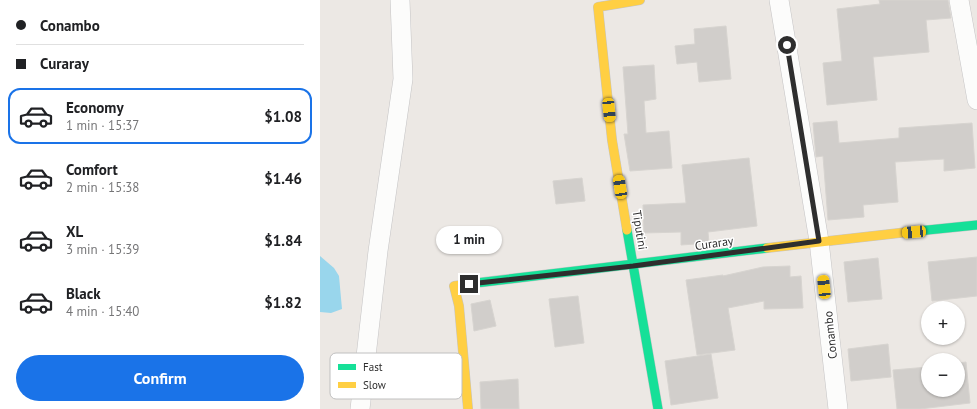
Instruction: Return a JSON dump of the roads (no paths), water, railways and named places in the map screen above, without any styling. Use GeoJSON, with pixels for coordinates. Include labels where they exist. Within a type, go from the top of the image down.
{"type":"FeatureCollection","features":[{"type":"Feature","properties":{"kind":"street"},"geometry":{"type":"LineString","coordinates":[[366,353],[378,251],[403,79],[400,0]]}},
{"type":"Feature","properties":{"kind":"street","name":"Tiputini"},"geometry":{"type":"LineString","coordinates":[[640,0],[598,7],[612,140],[658,409]]}},
{"type":"Feature","properties":{"kind":"street","name":"Conambo"},"geometry":{"type":"LineString","coordinates":[[779,0],[819,241],[838,409]]}},
{"type":"Feature","properties":{"kind":"street"},"geometry":{"type":"LineString","coordinates":[[959,0],[977,100]]}},
{"type":"Feature","properties":{"kind":"street","name":"Curaray"},"geometry":{"type":"LineString","coordinates":[[468,409],[459,306],[454,286],[633,266],[819,241],[977,225]]}},
{"type":"Feature","properties":{"kind":"street"},"geometry":{"type":"LineString","coordinates":[[360,409],[361,399]]}},
{"type":"Feature","properties":{"kind":"water"},"geometry":{"type":"Polygon","coordinates":[[[320,256],[334,268],[339,276],[342,309],[331,313],[320,312],[320,256]]]}}]}
